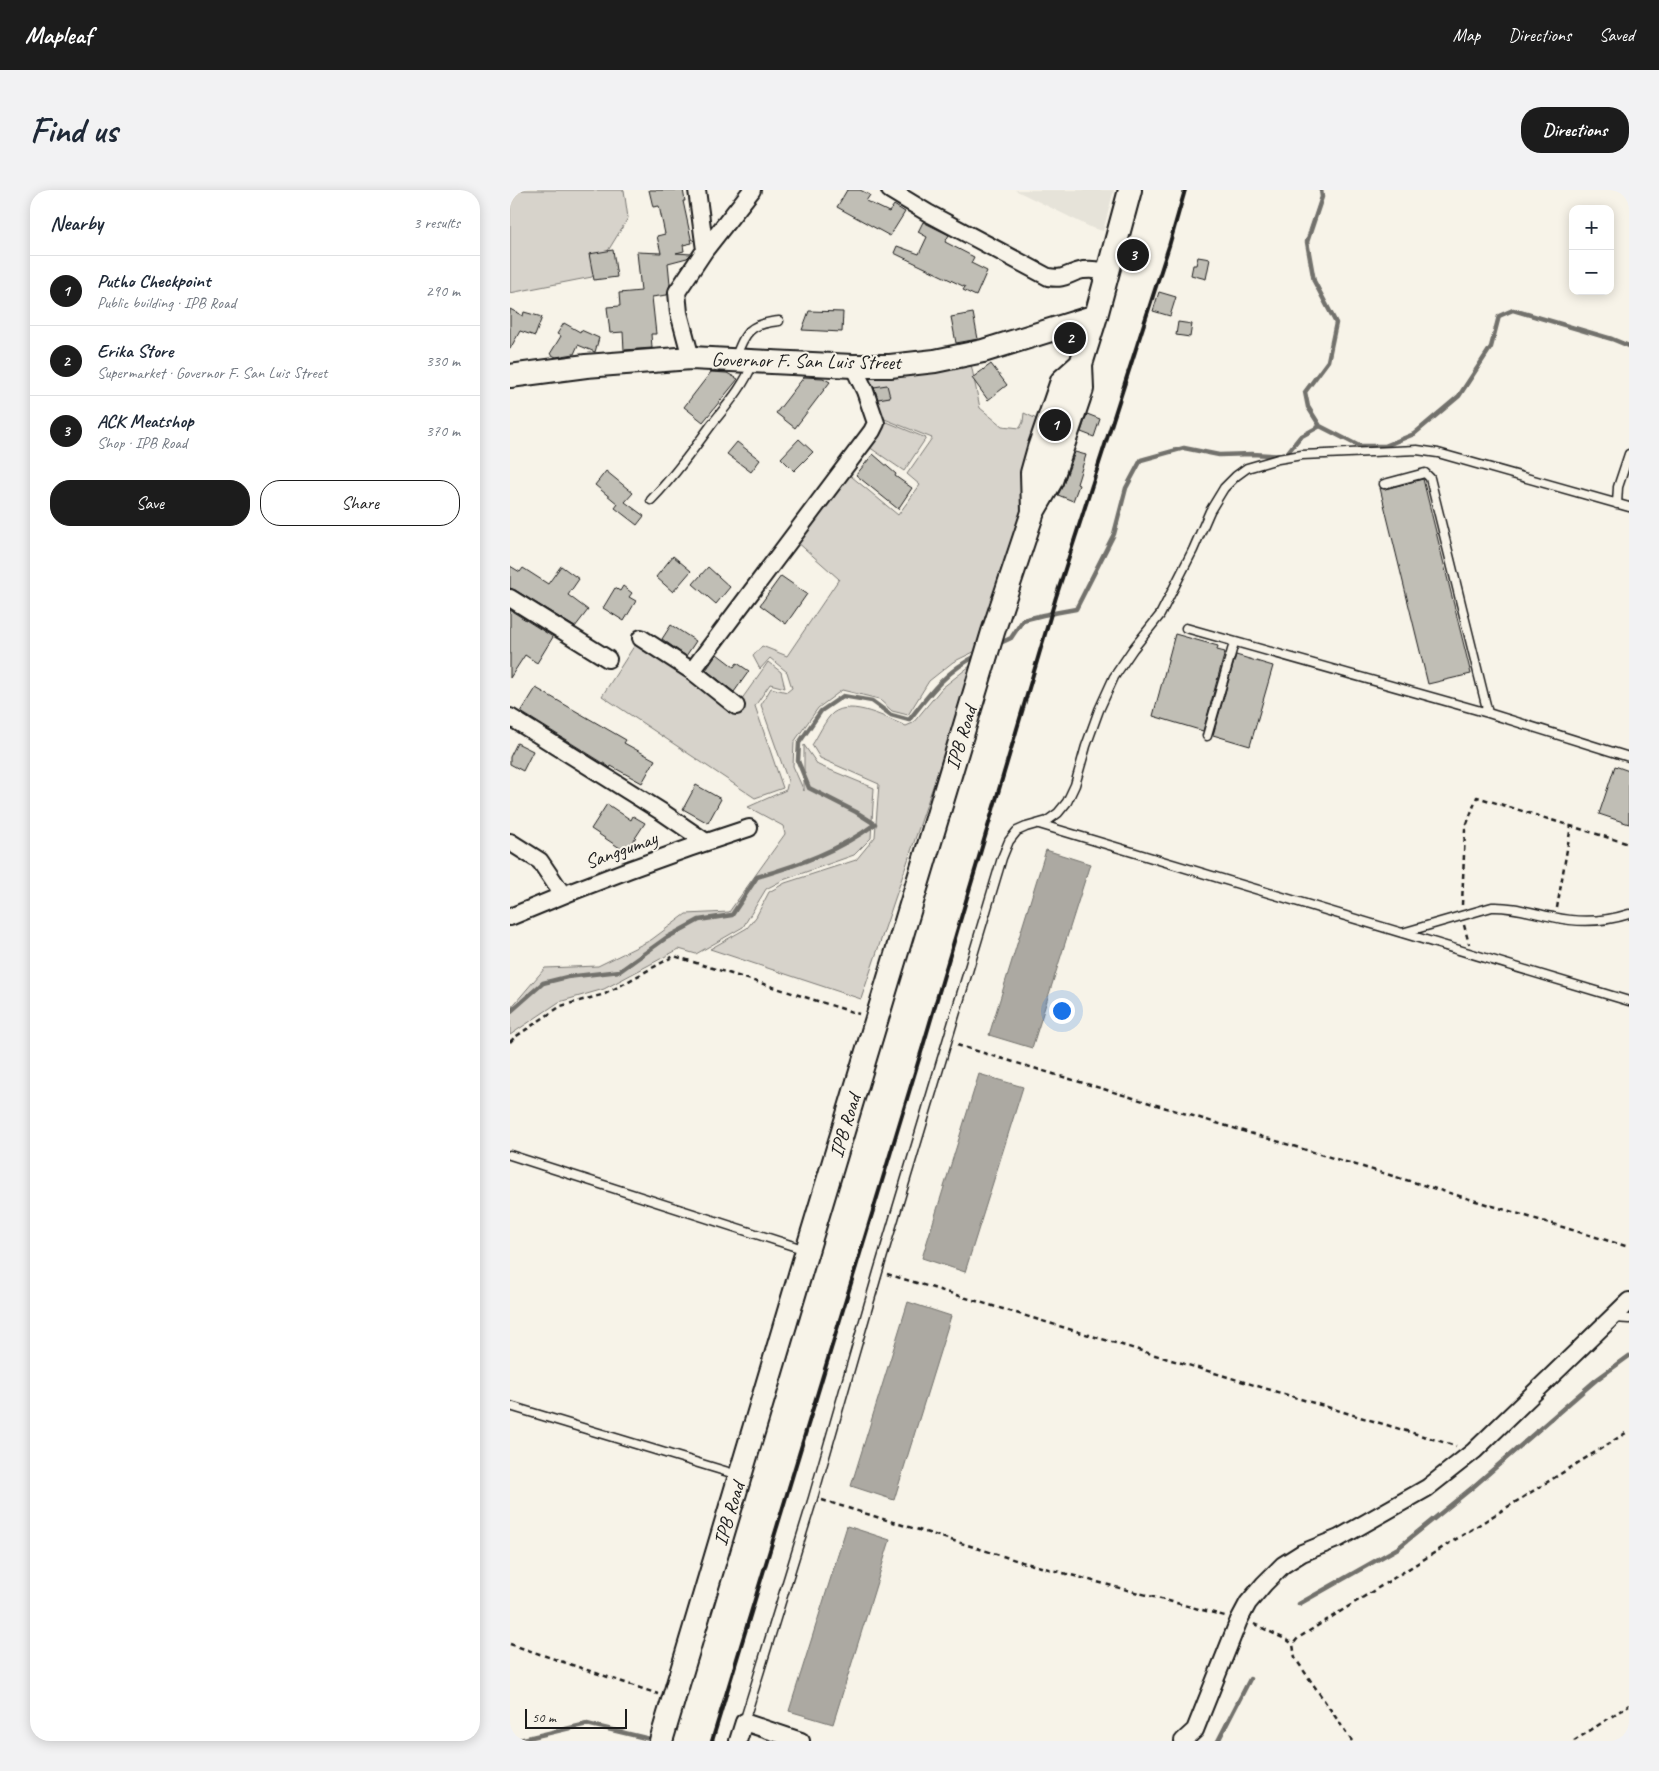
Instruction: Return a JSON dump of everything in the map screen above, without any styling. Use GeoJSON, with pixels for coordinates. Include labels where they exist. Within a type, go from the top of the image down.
{"type":"FeatureCollection","features":[{"type":"Feature","properties":{"kind":"street"},"geometry":{"type":"LineString","coordinates":[[697,190],[705,250]]}},
{"type":"Feature","properties":{"kind":"street"},"geometry":{"type":"LineString","coordinates":[[690,358],[679,313],[677,292],[705,250],[752,190]]}},
{"type":"Feature","properties":{"kind":"street"},"geometry":{"type":"LineString","coordinates":[[890,190],[928,213],[1048,277],[1059,279],[1082,270],[1094,269],[1108,272]]}},
{"type":"Feature","properties":{"kind":"street","name":"IPB Road"},"geometry":{"type":"LineString","coordinates":[[661,1741],[993,632],[1034,512],[1032,473],[1039,448],[1062,381],[1081,364],[1130,190]]}},
{"type":"Feature","properties":{"kind":"street","name":"Governor F. San Luis Street"},"geometry":{"type":"LineString","coordinates":[[510,376],[586,366],[690,358],[890,366],[954,357],[1011,343],[1096,316]]}},
{"type":"Feature","properties":{"kind":"street"},"geometry":{"type":"LineString","coordinates":[[692,671],[872,431],[876,423],[865,391],[853,366]]}},
{"type":"Feature","properties":{"kind":"street"},"geometry":{"type":"LineString","coordinates":[[510,598],[608,658]]}},
{"type":"Feature","properties":{"kind":"street"},"geometry":{"type":"LineString","coordinates":[[641,638],[692,671],[736,706]]}},
{"type":"Feature","properties":{"kind":"street"},"geometry":{"type":"LineString","coordinates":[[510,717],[662,812],[706,842]]}},
{"type":"Feature","properties":{"kind":"street","name":"Sanggumay"},"geometry":{"type":"LineString","coordinates":[[510,917],[563,895],[749,828]]}},
{"type":"Feature","properties":{"kind":"street"},"geometry":{"type":"LineString","coordinates":[[510,842],[540,861],[563,895]]}},
{"type":"Feature","properties":{"kind":"street"},"geometry":{"type":"LineString","coordinates":[[1183,1741],[1195,1730],[1247,1622],[1248,1603],[1283,1565],[1302,1553],[1339,1538],[1427,1488],[1474,1451],[1629,1301]]}},
{"type":"Feature","properties":{"kind":"street"},"geometry":{"type":"LineString","coordinates":[[738,1741],[744,1722],[801,1741]]}},
{"type":"Feature","properties":{"kind":"lane"},"geometry":{"type":"LineString","coordinates":[[652,500],[672,477],[747,378],[740,346],[752,328],[761,323],[780,320]]}},
{"type":"Feature","properties":{"kind":"lane"},"geometry":{"type":"LineString","coordinates":[[744,1722],[813,1498],[878,1272],[1002,858],[1009,841],[1017,831],[1047,821],[1058,813],[1067,802],[1075,785],[1099,710],[1114,677],[1168,602],[1210,511],[1224,488],[1247,468],[1278,459],[1302,455],[1417,450],[1438,453],[1629,507]]}},
{"type":"Feature","properties":{"kind":"lane"},"geometry":{"type":"LineString","coordinates":[[1618,504],[1618,487],[1629,454]]}},
{"type":"Feature","properties":{"kind":"lane"},"geometry":{"type":"LineString","coordinates":[[1384,484],[1425,473],[1430,478],[1488,713]]}},
{"type":"Feature","properties":{"kind":"lane"},"geometry":{"type":"LineString","coordinates":[[1186,628],[1488,713],[1629,757]]}},
{"type":"Feature","properties":{"kind":"lane"},"geometry":{"type":"LineString","coordinates":[[1207,736],[1234,643]]}},
{"type":"Feature","properties":{"kind":"lane"},"geometry":{"type":"LineString","coordinates":[[1038,824],[1629,1001]]}},
{"type":"Feature","properties":{"kind":"lane"},"geometry":{"type":"LineString","coordinates":[[1402,933],[1492,907],[1507,906],[1555,918],[1592,922],[1629,914]]}},
{"type":"Feature","properties":{"kind":"lane"},"geometry":{"type":"LineString","coordinates":[[510,1155],[807,1251]]}},
{"type":"Feature","properties":{"kind":"lane"},"geometry":{"type":"LineString","coordinates":[[1612,1317],[1629,1319]]}},
{"type":"Feature","properties":{"kind":"lane"},"geometry":{"type":"LineString","coordinates":[[510,1406],[740,1476]]}},
{"type":"Feature","properties":{"kind":"path"},"geometry":{"type":"LineString","coordinates":[[1472,954],[1461,916],[1465,829],[1477,798],[1629,844]]}},
{"type":"Feature","properties":{"kind":"path"},"geometry":{"type":"LineString","coordinates":[[1555,918],[1571,826]]}},
{"type":"Feature","properties":{"kind":"path"},"geometry":{"type":"LineString","coordinates":[[510,1042],[515,1036],[562,1006],[604,994],[674,956],[877,1020]]}},
{"type":"Feature","properties":{"kind":"path"},"geometry":{"type":"LineString","coordinates":[[948,1043],[1629,1247]]}},
{"type":"Feature","properties":{"kind":"path"},"geometry":{"type":"LineString","coordinates":[[878,1272],[1474,1451]]}},
{"type":"Feature","properties":{"kind":"path"},"geometry":{"type":"LineString","coordinates":[[1352,1741],[1295,1658],[1293,1644],[1298,1638],[1629,1431]]}},
{"type":"Feature","properties":{"kind":"path"},"geometry":{"type":"LineString","coordinates":[[813,1498],[1022,1562],[1247,1622],[1293,1644]]}},
{"type":"Feature","properties":{"kind":"path"},"geometry":{"type":"LineString","coordinates":[[510,1644],[673,1703]]}},
{"type":"Feature","properties":{"kind":"path"},"geometry":{"type":"LineString","coordinates":[[1574,1741],[1629,1705]]}},
{"type":"Feature","properties":{"kind":"shaded area"},"geometry":{"type":"Polygon","coordinates":[[[510,190],[624,190],[628,218],[592,277],[510,293],[510,190]]]}},
{"type":"Feature","properties":{"kind":"shaded area"},"geometry":{"type":"Polygon","coordinates":[[[1015,190],[1114,190],[1103,231],[1090,227],[1015,190]]]}},
{"type":"Feature","properties":{"kind":"shaded area"},"geometry":{"type":"Polygon","coordinates":[[[971,364],[980,408],[1002,426],[1020,428],[1024,413],[1041,421],[1028,513],[986,646],[953,662],[929,681],[908,715],[892,711],[879,699],[842,690],[818,708],[794,742],[793,766],[804,791],[804,745],[818,765],[874,788],[871,838],[854,855],[783,880],[766,889],[743,927],[696,954],[679,949],[604,989],[559,1002],[510,1035],[510,1009],[545,968],[598,966],[651,940],[686,914],[729,912],[785,834],[783,826],[748,807],[786,790],[788,781],[761,705],[771,688],[787,692],[792,688],[787,672],[770,658],[760,669],[753,656],[762,646],[787,656],[839,579],[796,541],[846,472],[898,515],[920,485],[907,474],[932,438],[882,418],[864,372],[971,364]]]}},
{"type":"Feature","properties":{"kind":"shaded area"},"geometry":{"type":"Polygon","coordinates":[[[887,422],[926,438],[904,471],[869,447],[887,422]]]}},
{"type":"Feature","properties":{"kind":"shaded area"},"geometry":{"type":"Polygon","coordinates":[[[638,640],[734,710],[768,662],[781,672],[785,688],[770,684],[755,706],[783,788],[755,798],[602,696],[638,640]]]}},
{"type":"Feature","properties":{"kind":"shaded area"},"geometry":{"type":"Polygon","coordinates":[[[975,662],[861,999],[710,949],[747,928],[756,917],[769,892],[785,883],[856,860],[875,837],[879,784],[820,758],[812,745],[830,716],[841,709],[859,709],[869,711],[906,726],[913,723],[942,688],[975,662]]]}},
{"type":"Feature","properties":{"kind":"shaded area"},"geometry":{"type":"Polygon","coordinates":[[[1046,850],[1090,864],[1032,1048],[989,1035],[1046,850]]]}},
{"type":"Feature","properties":{"kind":"shaded area"},"geometry":{"type":"Polygon","coordinates":[[[979,1074],[1023,1087],[965,1272],[922,1258],[979,1074]]]}},
{"type":"Feature","properties":{"kind":"shaded area"},"geometry":{"type":"Polygon","coordinates":[[[908,1302],[951,1316],[894,1500],[851,1486],[908,1302]]]}},
{"type":"Feature","properties":{"kind":"shaded area"},"geometry":{"type":"Polygon","coordinates":[[[847,1526],[890,1540],[833,1724],[789,1711],[847,1526]]]}},
{"type":"Feature","properties":{"kind":"building"},"geometry":{"type":"Polygon","coordinates":[[[649,190],[683,190],[685,201],[683,201],[692,243],[683,245],[684,251],[676,253],[691,254],[687,258],[668,263],[670,284],[667,295],[652,297],[656,334],[651,334],[652,348],[624,350],[623,332],[610,333],[607,307],[620,306],[619,293],[641,291],[637,252],[661,253],[657,236],[665,234],[659,206],[653,207],[649,190]]]}},
{"type":"Feature","properties":{"kind":"building"},"geometry":{"type":"Polygon","coordinates":[[[847,190],[860,190],[870,195],[866,201],[889,212],[894,205],[905,212],[890,236],[837,207],[847,190]]]}},
{"type":"Feature","properties":{"kind":"building"},"geometry":{"type":"Polygon","coordinates":[[[923,222],[949,235],[945,242],[974,257],[971,263],[987,271],[976,296],[963,290],[965,287],[894,253],[897,246],[919,254],[927,237],[918,232],[923,222]]]}},
{"type":"Feature","properties":{"kind":"building"},"geometry":{"type":"Polygon","coordinates":[[[613,250],[617,277],[594,280],[589,254],[613,250]]]}},
{"type":"Feature","properties":{"kind":"building"},"geometry":{"type":"Polygon","coordinates":[[[1198,257],[1210,259],[1206,279],[1191,275],[1193,265],[1196,265],[1198,257]]]}},
{"type":"Feature","properties":{"kind":"building"},"geometry":{"type":"Polygon","coordinates":[[[1159,292],[1176,297],[1170,316],[1153,311],[1159,292]]]}},
{"type":"Feature","properties":{"kind":"building"},"geometry":{"type":"Polygon","coordinates":[[[510,309],[523,316],[524,312],[542,317],[535,336],[520,331],[510,349],[510,309]]]}},
{"type":"Feature","properties":{"kind":"building"},"geometry":{"type":"Polygon","coordinates":[[[809,311],[843,312],[842,332],[802,330],[809,311]]]}},
{"type":"Feature","properties":{"kind":"building"},"geometry":{"type":"Polygon","coordinates":[[[973,313],[978,339],[956,343],[951,317],[973,313]]]}},
{"type":"Feature","properties":{"kind":"building"},"geometry":{"type":"Polygon","coordinates":[[[1178,322],[1192,324],[1190,337],[1176,335],[1178,322]]]}},
{"type":"Feature","properties":{"kind":"building"},"geometry":{"type":"Polygon","coordinates":[[[564,323],[580,332],[581,330],[599,338],[595,352],[578,345],[574,354],[556,357],[550,354],[561,336],[557,334],[564,323]]]}},
{"type":"Feature","properties":{"kind":"building"},"geometry":{"type":"Polygon","coordinates":[[[991,364],[1007,385],[988,400],[972,378],[991,364]]]}},
{"type":"Feature","properties":{"kind":"building"},"geometry":{"type":"Polygon","coordinates":[[[711,372],[727,373],[738,379],[703,422],[684,407],[711,372]]]}},
{"type":"Feature","properties":{"kind":"building"},"geometry":{"type":"Polygon","coordinates":[[[804,377],[823,378],[830,382],[795,428],[776,413],[804,377]]]}},
{"type":"Feature","properties":{"kind":"building"},"geometry":{"type":"Polygon","coordinates":[[[887,385],[890,397],[878,399],[874,387],[887,385]]]}},
{"type":"Feature","properties":{"kind":"building"},"geometry":{"type":"Polygon","coordinates":[[[1087,414],[1100,419],[1094,437],[1081,432],[1087,414]]]}},
{"type":"Feature","properties":{"kind":"building"},"geometry":{"type":"Polygon","coordinates":[[[799,439],[813,452],[794,471],[781,458],[799,439]]]}},
{"type":"Feature","properties":{"kind":"building"},"geometry":{"type":"Polygon","coordinates":[[[737,442],[760,460],[751,472],[727,454],[737,442]]]}},
{"type":"Feature","properties":{"kind":"building"},"geometry":{"type":"Polygon","coordinates":[[[1075,452],[1086,455],[1073,501],[1058,495],[1075,452]]]}},
{"type":"Feature","properties":{"kind":"building"},"geometry":{"type":"Polygon","coordinates":[[[873,454],[896,474],[895,476],[912,488],[898,509],[856,475],[873,454]]]}},
{"type":"Feature","properties":{"kind":"building"},"geometry":{"type":"Polygon","coordinates":[[[606,471],[633,493],[625,502],[644,516],[637,525],[615,508],[618,504],[595,485],[606,471]]]}},
{"type":"Feature","properties":{"kind":"building"},"geometry":{"type":"Polygon","coordinates":[[[1423,479],[1471,674],[1428,684],[1380,488],[1385,489],[1423,479]]]}},
{"type":"Feature","properties":{"kind":"building"},"geometry":{"type":"Polygon","coordinates":[[[673,556],[691,571],[673,592],[656,577],[673,556]]]}},
{"type":"Feature","properties":{"kind":"building"},"geometry":{"type":"Polygon","coordinates":[[[510,566],[520,572],[523,568],[548,584],[561,566],[579,579],[568,595],[588,610],[575,627],[510,588],[510,566]]]}},
{"type":"Feature","properties":{"kind":"building"},"geometry":{"type":"Polygon","coordinates":[[[708,567],[730,587],[716,604],[693,584],[708,567]]]}},
{"type":"Feature","properties":{"kind":"building"},"geometry":{"type":"Polygon","coordinates":[[[781,576],[807,594],[786,624],[760,605],[781,576]]]}},
{"type":"Feature","properties":{"kind":"building"},"geometry":{"type":"Polygon","coordinates":[[[623,586],[632,593],[629,597],[636,601],[624,621],[603,608],[615,588],[620,591],[623,586]]]}},
{"type":"Feature","properties":{"kind":"building"},"geometry":{"type":"Polygon","coordinates":[[[510,610],[553,637],[537,663],[525,655],[510,678],[510,610]]]}},
{"type":"Feature","properties":{"kind":"building"},"geometry":{"type":"Polygon","coordinates":[[[671,625],[696,641],[686,656],[662,639],[671,625]]]}},
{"type":"Feature","properties":{"kind":"building"},"geometry":{"type":"Polygon","coordinates":[[[1175,634],[1218,646],[1217,650],[1225,652],[1203,731],[1153,716],[1175,634]]]}},
{"type":"Feature","properties":{"kind":"building"},"geometry":{"type":"Polygon","coordinates":[[[717,654],[734,667],[737,663],[749,671],[734,692],[706,670],[717,654]]]}},
{"type":"Feature","properties":{"kind":"building"},"geometry":{"type":"Polygon","coordinates":[[[1236,655],[1273,666],[1250,746],[1213,735],[1236,655]]]}},
{"type":"Feature","properties":{"kind":"building"},"geometry":{"type":"Polygon","coordinates":[[[536,688],[626,740],[624,743],[655,760],[642,783],[611,766],[610,768],[521,712],[536,688]]]}},
{"type":"Feature","properties":{"kind":"building"},"geometry":{"type":"Polygon","coordinates":[[[517,743],[533,751],[523,771],[510,764],[510,757],[517,743]]]}},
{"type":"Feature","properties":{"kind":"building"},"geometry":{"type":"Polygon","coordinates":[[[1615,766],[1629,771],[1629,824],[1599,814],[1615,766]]]}},
{"type":"Feature","properties":{"kind":"building"},"geometry":{"type":"Polygon","coordinates":[[[696,785],[721,799],[708,823],[683,809],[696,785]]]}},
{"type":"Feature","properties":{"kind":"building"},"geometry":{"type":"Polygon","coordinates":[[[607,804],[631,820],[633,816],[645,823],[626,852],[591,829],[607,804]]]}},
{"type":"Feature","properties":{"kind":"waterway"},"geometry":{"type":"LineString","coordinates":[[1321,190],[1322,197],[1307,242],[1314,281],[1336,323],[1328,361],[1305,392],[1308,407],[1320,426],[1359,446],[1385,446],[1414,434],[1459,396],[1491,347],[1499,316],[1513,310],[1612,339],[1629,346]]}},
{"type":"Feature","properties":{"kind":"waterway"},"geometry":{"type":"LineString","coordinates":[[996,645],[1011,638],[1023,620],[1076,609],[1114,534],[1126,488],[1141,460],[1184,448],[1219,455],[1285,456],[1300,437],[1320,426]]}},
{"type":"Feature","properties":{"kind":"waterway"},"geometry":{"type":"LineString","coordinates":[[510,1012],[543,983],[567,977],[620,971],[666,938],[699,920],[732,915],[757,877],[819,856],[848,842],[875,824],[809,788],[798,761],[799,743],[821,711],[843,696],[872,701],[891,715],[909,720],[948,675],[978,655]]}},
{"type":"Feature","properties":{"kind":"waterway"},"geometry":{"type":"LineString","coordinates":[[1299,1604],[1398,1548],[1473,1487],[1596,1380],[1629,1356]]}},
{"type":"Feature","properties":{"kind":"waterway"},"geometry":{"type":"LineString","coordinates":[[1218,1741],[1250,1679]]}},
{"type":"Feature","properties":{"kind":"waterway"},"geometry":{"type":"LineString","coordinates":[[515,1741],[587,1724],[654,1740]]}},
{"type":"Feature","properties":{"kind":"railway"},"geometry":{"type":"LineString","coordinates":[[712,1741],[923,1046],[1056,597],[1169,246],[1185,190]]}},
{"type":"Feature","properties":{"kind":"place","name":"ACK Meatshop"},"geometry":{"type":"Point","coordinates":[1133,255]}},
{"type":"Feature","properties":{"kind":"place","name":"Erika Store"},"geometry":{"type":"Point","coordinates":[1070,338]}},
{"type":"Feature","properties":{"kind":"place","name":"Putho Checkpoint"},"geometry":{"type":"Point","coordinates":[1055,425]}}]}
